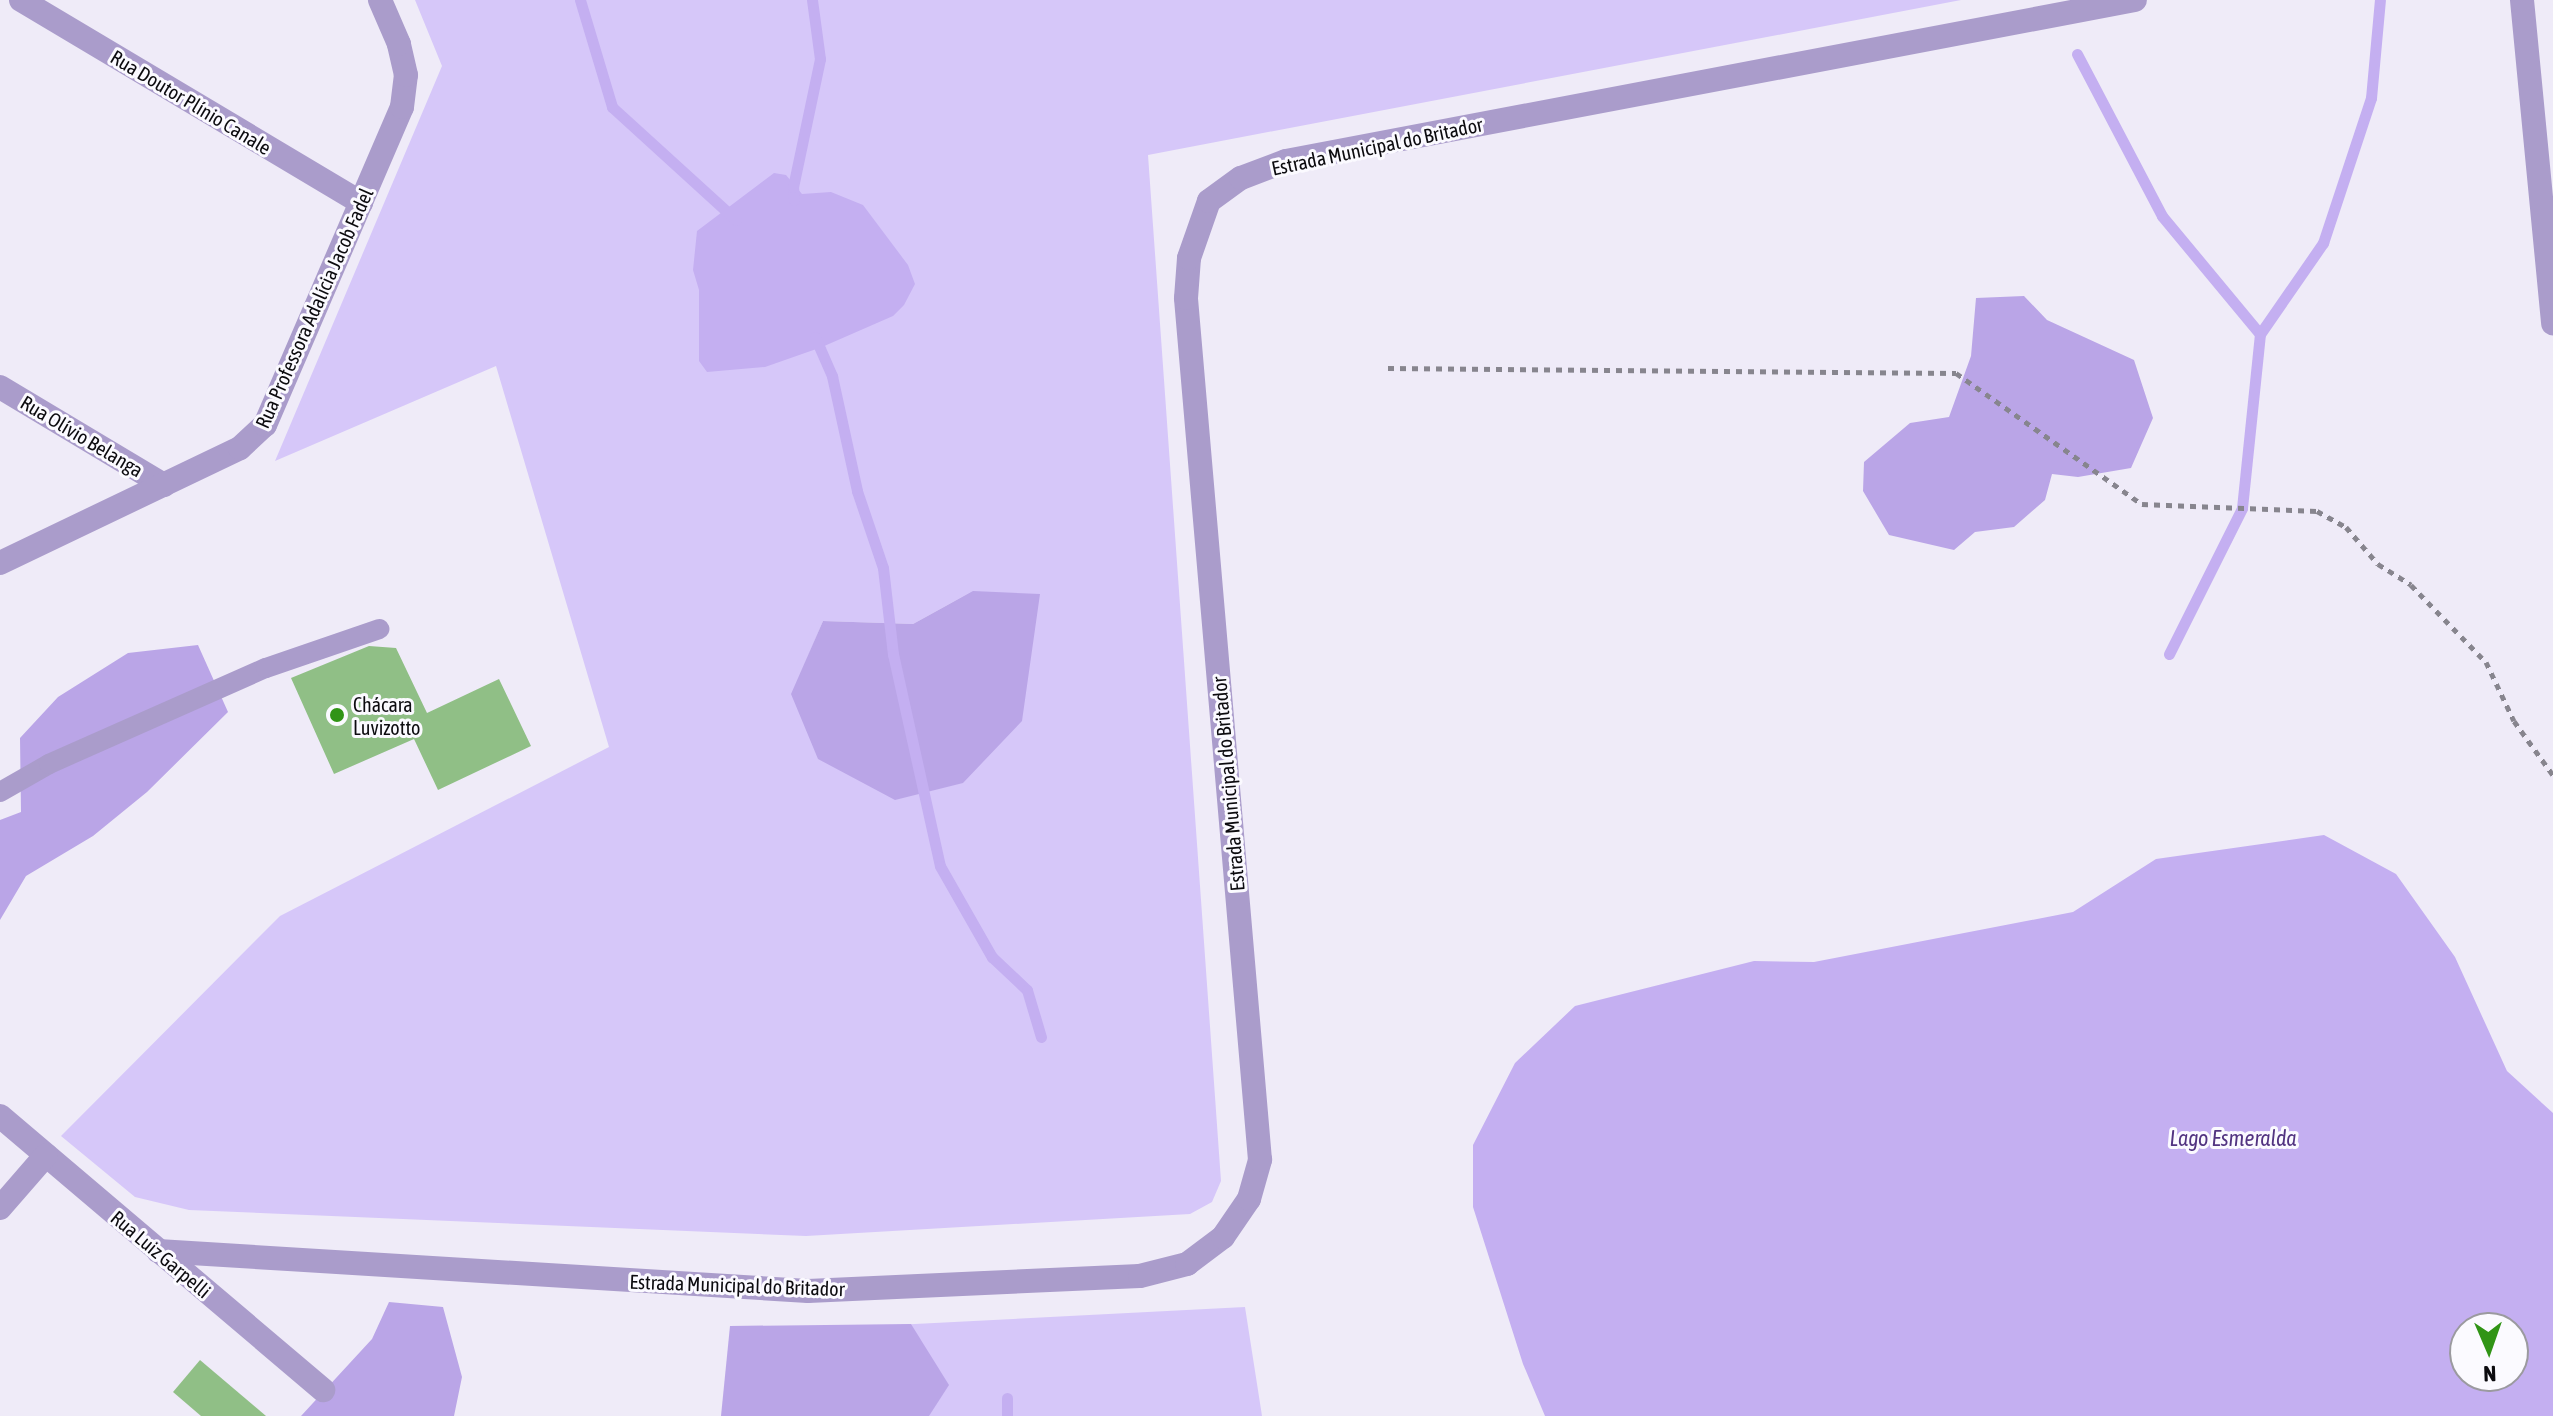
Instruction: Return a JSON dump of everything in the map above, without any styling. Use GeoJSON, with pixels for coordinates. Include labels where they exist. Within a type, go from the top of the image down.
{"type":"FeatureCollection","features":[{"type":"Feature","properties":{"kind":"street","name":"Rua Doutor Plínio Canale"},"geometry":{"type":"LineString","coordinates":[[21,0],[361,203]]}},
{"type":"Feature","properties":{"kind":"street","name":"Rua Professora Adalícia Jacob Fadel"},"geometry":{"type":"LineString","coordinates":[[0,563],[240,448],[265,425],[402,107],[406,75],[399,44],[380,0]]}},
{"type":"Feature","properties":{"kind":"street","name":"Estrada Municipal do Britador"},"geometry":{"type":"LineString","coordinates":[[158,1251],[808,1291],[1140,1276],[1187,1264],[1223,1237],[1249,1199],[1260,1160],[1186,298],[1189,258],[1209,201],[1241,178],[1286,161],[2135,0]]}},
{"type":"Feature","properties":{"kind":"street"},"geometry":{"type":"LineString","coordinates":[[2522,0],[2553,324]]}},
{"type":"Feature","properties":{"kind":"street","name":"Rua Olívio Belanga"},"geometry":{"type":"LineString","coordinates":[[0,387],[164,485]]}},
{"type":"Feature","properties":{"kind":"street","name":"Rua Luiz Garpelli"},"geometry":{"type":"LineString","coordinates":[[0,1116],[323,1390]]}},
{"type":"Feature","properties":{"kind":"street"},"geometry":{"type":"LineString","coordinates":[[0,1208],[46,1155]]}},
{"type":"Feature","properties":{"kind":"lane"},"geometry":{"type":"LineString","coordinates":[[0,792],[49,764],[266,668],[379,629]]}},
{"type":"Feature","properties":{"kind":"path"},"geometry":{"type":"LineString","coordinates":[[1388,368],[1956,373],[2142,504],[2317,511],[2346,527],[2378,564],[2411,585],[2486,662],[2514,721],[2553,775]]}},
{"type":"Feature","properties":{"kind":"shaded area"},"geometry":{"type":"Polygon","coordinates":[[[415,0],[1961,0],[1148,155],[1221,1181],[1212,1202],[1190,1214],[806,1236],[189,1210],[135,1197],[61,1136],[280,916],[609,747],[496,366],[275,461],[442,66],[415,0]],[[973,591],[913,624],[823,621],[792,694],[973,591]]]}},
{"type":"Feature","properties":{"kind":"shaded area"},"geometry":{"type":"Polygon","coordinates":[[[2024,296],[2047,320],[2134,360],[2153,418],[2131,468],[2078,477],[2052,474],[2045,500],[2014,527],[1975,532],[1954,550],[1889,535],[1863,491],[1864,462],[1910,423],[1949,417],[1971,356],[1976,298],[2024,296]]]}},
{"type":"Feature","properties":{"kind":"shaded area"},"geometry":{"type":"Polygon","coordinates":[[[973,591],[1040,594],[1022,721],[963,783],[895,800],[818,759],[791,694],[823,621],[913,624],[973,591]]]}},
{"type":"Feature","properties":{"kind":"shaded area"},"geometry":{"type":"Polygon","coordinates":[[[198,645],[228,712],[147,792],[93,836],[26,876],[0,920],[0,820],[21,812],[20,738],[58,697],[128,653],[198,645]]]}},
{"type":"Feature","properties":{"kind":"shaded area"},"geometry":{"type":"Polygon","coordinates":[[[389,1302],[443,1307],[462,1377],[454,1416],[301,1416],[372,1339],[389,1302]]]}},
{"type":"Feature","properties":{"kind":"shaded area"},"geometry":{"type":"Polygon","coordinates":[[[1245,1307],[1262,1416],[861,1416],[856,1327],[1245,1307]]]}},
{"type":"Feature","properties":{"kind":"shaded area"},"geometry":{"type":"Polygon","coordinates":[[[911,1324],[949,1385],[929,1416],[721,1416],[730,1326],[911,1324]]]}},
{"type":"Feature","properties":{"kind":"water"},"geometry":{"type":"Polygon","coordinates":[[[774,173],[786,175],[802,194],[831,192],[863,205],[908,265],[915,284],[904,305],[893,316],[822,347],[765,367],[707,372],[699,361],[699,290],[693,270],[697,231],[774,173]]]}},
{"type":"Feature","properties":{"kind":"water","name":"Lago Esmeralda"},"geometry":{"type":"Polygon","coordinates":[[[2324,835],[2396,874],[2455,957],[2507,1071],[2553,1113],[2553,1416],[1545,1416],[1523,1364],[1473,1207],[1473,1145],[1515,1063],[1575,1006],[1754,961],[1814,962],[2073,912],[2156,859],[2324,835]]]}},
{"type":"Feature","properties":{"kind":"building"},"geometry":{"type":"Polygon","coordinates":[[[369,646],[396,648],[427,713],[499,679],[531,746],[438,790],[414,739],[334,774],[291,678],[369,646]]]}},
{"type":"Feature","properties":{"kind":"building"},"geometry":{"type":"Polygon","coordinates":[[[200,1360],[266,1416],[201,1416],[173,1392],[200,1360]]]}},
{"type":"Feature","properties":{"kind":"waterway"},"geometry":{"type":"LineString","coordinates":[[580,0],[612,107],[736,220]]}},
{"type":"Feature","properties":{"kind":"waterway"},"geometry":{"type":"LineString","coordinates":[[794,200],[793,187],[820,59],[812,0]]}},
{"type":"Feature","properties":{"kind":"waterway"},"geometry":{"type":"LineString","coordinates":[[2169,654],[2242,508],[2260,334],[2323,243],[2371,98],[2380,0]]}},
{"type":"Feature","properties":{"kind":"waterway"},"geometry":{"type":"LineString","coordinates":[[2077,54],[2162,216],[2260,334]]}},
{"type":"Feature","properties":{"kind":"waterway"},"geometry":{"type":"LineString","coordinates":[[815,337],[832,376],[857,491],[883,568],[893,654],[940,866],[992,957],[1027,990],[1041,1037]]}},
{"type":"Feature","properties":{"kind":"waterway"},"geometry":{"type":"LineString","coordinates":[[1007,1398],[1007,1416]]}},
{"type":"Feature","properties":{"kind":"place","name":"Chácara Luvizotto"},"geometry":{"type":"Point","coordinates":[337,715]}}]}
